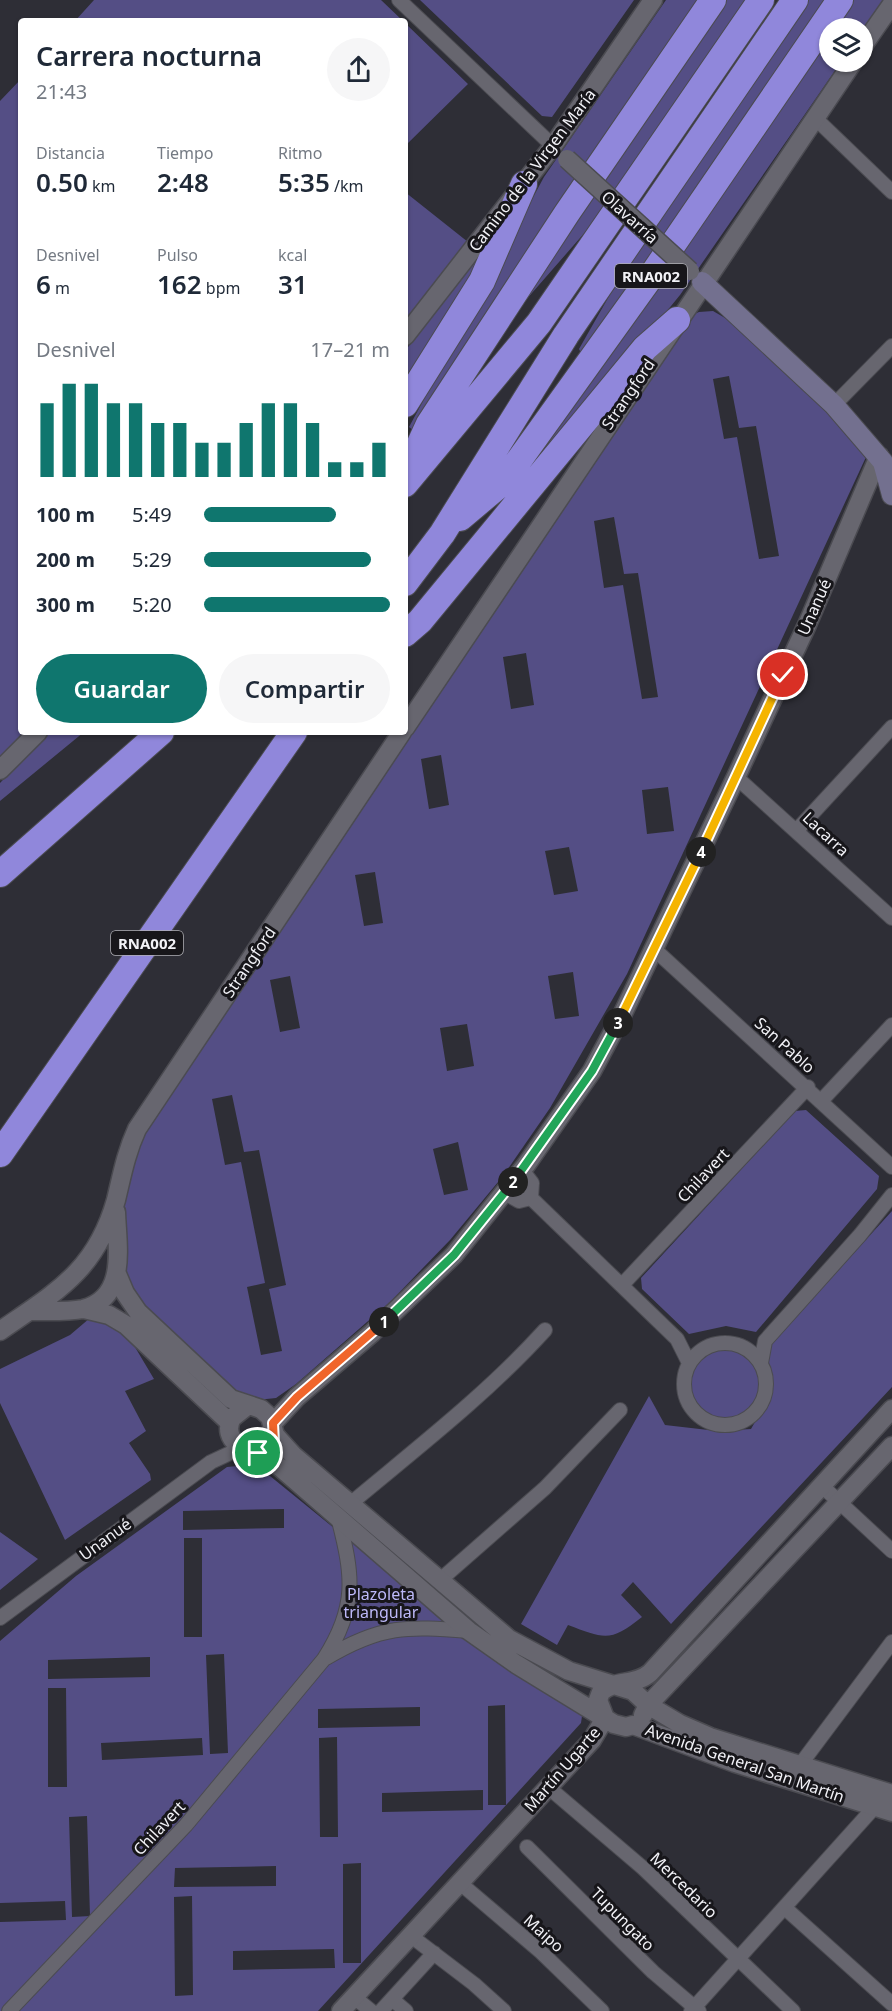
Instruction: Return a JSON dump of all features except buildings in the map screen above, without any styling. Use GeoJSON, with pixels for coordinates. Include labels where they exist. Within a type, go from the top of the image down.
{"type":"FeatureCollection","features":[{"type":"Feature","properties":{"kind":"highway"},"geometry":{"type":"LineString","coordinates":[[408,469],[429,424],[567,213],[713,0]]}},
{"type":"Feature","properties":{"kind":"highway"},"geometry":{"type":"LineString","coordinates":[[408,480],[539,322],[761,0]]}},
{"type":"Feature","properties":{"kind":"highway","name":"RNA002"},"geometry":{"type":"LineString","coordinates":[[408,579],[442,534],[566,335],[795,0]]}},
{"type":"Feature","properties":{"kind":"highway","name":"RNA002"},"geometry":{"type":"LineString","coordinates":[[442,534],[504,481],[652,275],[840,0]]}},
{"type":"Feature","properties":{"kind":"highway"},"geometry":{"type":"LineString","coordinates":[[408,399],[482,281],[524,184]]}},
{"type":"Feature","properties":{"kind":"highway"},"geometry":{"type":"LineString","coordinates":[[408,631],[435,604],[645,348],[677,320]]}},
{"type":"Feature","properties":{"kind":"highway"},"geometry":{"type":"LineString","coordinates":[[0,874],[158,735]]}},
{"type":"Feature","properties":{"kind":"highway","name":"RNA002"},"geometry":{"type":"LineString","coordinates":[[0,1154],[292,735]]}},
{"type":"Feature","properties":{"kind":"main road","name":"Olavarría"},"geometry":{"type":"LineString","coordinates":[[696,276],[834,405],[885,461],[892,495]]}},
{"type":"Feature","properties":{"kind":"street","name":"Olavarría"},"geometry":{"type":"LineString","coordinates":[[399,0],[553,146],[696,276]]}},
{"type":"Feature","properties":{"kind":"street","name":"Camino de la Virgen María"},"geometry":{"type":"LineString","coordinates":[[408,332],[553,146],[653,0]]}},
{"type":"Feature","properties":{"kind":"street"},"geometry":{"type":"LineString","coordinates":[[873,31],[892,4]]}},
{"type":"Feature","properties":{"kind":"street","name":"Strangford"},"geometry":{"type":"LineString","coordinates":[[408,724],[677,320],[696,276],[815,118],[846,72]]}},
{"type":"Feature","properties":{"kind":"street"},"geometry":{"type":"LineString","coordinates":[[815,118],[892,192]]}},
{"type":"Feature","properties":{"kind":"street"},"geometry":{"type":"LineString","coordinates":[[834,405],[892,346]]}},
{"type":"Feature","properties":{"kind":"street","name":"Unanué"},"geometry":{"type":"LineString","coordinates":[[264,1418],[297,1397],[426,1282],[460,1248],[505,1193],[592,1071],[654,949],[885,461]]}},
{"type":"Feature","properties":{"kind":"street"},"geometry":{"type":"LineString","coordinates":[[797,830],[892,727]]}},
{"type":"Feature","properties":{"kind":"street"},"geometry":{"type":"LineString","coordinates":[[0,770],[35,735]]}},
{"type":"Feature","properties":{"kind":"street","name":"Strangford"},"geometry":{"type":"LineString","coordinates":[[0,1330],[31,1311],[69,1282],[81,1269],[104,1230],[115,1201],[123,1164],[137,1129],[400,735]]}},
{"type":"Feature","properties":{"kind":"street","name":"Lacarra"},"geometry":{"type":"LineString","coordinates":[[736,777],[892,918]]}},
{"type":"Feature","properties":{"kind":"street","name":"San Pablo"},"geometry":{"type":"LineString","coordinates":[[654,949],[822,1100],[892,1167]]}},
{"type":"Feature","properties":{"kind":"street"},"geometry":{"type":"LineString","coordinates":[[822,1100],[892,1025]]}},
{"type":"Feature","properties":{"kind":"street","name":"Chilavert"},"geometry":{"type":"LineString","coordinates":[[622,1285],[808,1088]]}},
{"type":"Feature","properties":{"kind":"street"},"geometry":{"type":"LineString","coordinates":[[522,1170],[532,1183],[531,1198]]}},
{"type":"Feature","properties":{"kind":"street"},"geometry":{"type":"LineString","coordinates":[[505,1193],[519,1201],[531,1198]]}},
{"type":"Feature","properties":{"kind":"street"},"geometry":{"type":"LineString","coordinates":[[714,1344],[700,1351],[689,1363],[683,1386],[689,1404],[701,1417],[724,1425],[736,1423],[757,1410],[766,1387],[761,1364],[765,1341],[860,1235],[892,1195]]}},
{"type":"Feature","properties":{"kind":"street"},"geometry":{"type":"LineString","coordinates":[[531,1198],[677,1339],[689,1363]]}},
{"type":"Feature","properties":{"kind":"street","name":"Strangford"},"geometry":{"type":"LineString","coordinates":[[31,1311],[84,1308],[108,1294],[117,1274],[115,1201]]}},
{"type":"Feature","properties":{"kind":"street","name":"Avenida General San Martín"},"geometry":{"type":"LineString","coordinates":[[117,1274],[125,1293],[138,1312],[231,1399],[264,1418],[293,1455],[344,1511],[469,1631],[516,1664],[605,1718],[626,1727],[633,1725],[724,1760],[884,1809]]}},
{"type":"Feature","properties":{"kind":"street"},"geometry":{"type":"LineString","coordinates":[[84,1308],[109,1315],[126,1325],[233,1435]]}},
{"type":"Feature","properties":{"kind":"street"},"geometry":{"type":"LineString","coordinates":[[344,1511],[467,1407],[511,1367],[545,1330]]}},
{"type":"Feature","properties":{"kind":"street"},"geometry":{"type":"LineString","coordinates":[[677,1339],[738,1345],[765,1341]]}},
{"type":"Feature","properties":{"kind":"street"},"geometry":{"type":"LineString","coordinates":[[738,1345],[751,1352],[761,1364]]}},
{"type":"Feature","properties":{"kind":"street"},"geometry":{"type":"LineString","coordinates":[[615,1684],[628,1684],[650,1673],[892,1409]]}},
{"type":"Feature","properties":{"kind":"street"},"geometry":{"type":"LineString","coordinates":[[439,1581],[545,1488],[620,1410]]}},
{"type":"Feature","properties":{"kind":"street"},"geometry":{"type":"LineString","coordinates":[[233,1435],[236,1413],[264,1418],[270,1448],[258,1453]]}},
{"type":"Feature","properties":{"kind":"street","name":"Unanué"},"geometry":{"type":"LineString","coordinates":[[0,1618],[211,1462],[233,1435]]}},
{"type":"Feature","properties":{"kind":"street","name":"Avenida General San Martín"},"geometry":{"type":"LineString","coordinates":[[233,1435],[344,1511],[439,1581],[509,1640],[569,1671],[637,1693],[648,1705],[680,1724],[710,1737],[890,1790]]}},
{"type":"Feature","properties":{"kind":"street"},"geometry":{"type":"LineString","coordinates":[[633,1725],[648,1705],[892,1446]]}},
{"type":"Feature","properties":{"kind":"street"},"geometry":{"type":"LineString","coordinates":[[822,1486],[892,1551]]}},
{"type":"Feature","properties":{"kind":"street","name":"Chilavert"},"geometry":{"type":"LineString","coordinates":[[9,2011],[186,1826],[324,1659],[338,1637],[351,1599],[344,1511]]}},
{"type":"Feature","properties":{"kind":"street","name":"Chilavert"},"geometry":{"type":"LineString","coordinates":[[324,1659],[350,1644],[388,1630],[426,1627],[469,1631]]}},
{"type":"Feature","properties":{"kind":"street"},"geometry":{"type":"LineString","coordinates":[[800,1765],[892,1642]]}},
{"type":"Feature","properties":{"kind":"street","name":"Martín Ugarte"},"geometry":{"type":"LineString","coordinates":[[341,2011],[592,1740],[605,1718],[598,1700],[601,1692],[615,1684]]}},
{"type":"Feature","properties":{"kind":"street","name":"Mercedario"},"geometry":{"type":"LineString","coordinates":[[548,1787],[643,1868],[738,1961],[794,2011]]}},
{"type":"Feature","properties":{"kind":"street"},"geometry":{"type":"LineString","coordinates":[[695,2010],[785,1908],[884,1809],[890,1790]]}},
{"type":"Feature","properties":{"kind":"street","name":"Tupungato"},"geometry":{"type":"LineString","coordinates":[[527,1847],[653,1972],[695,2010]]}},
{"type":"Feature","properties":{"kind":"street","name":"Maipo"},"geometry":{"type":"LineString","coordinates":[[460,1883],[541,1952],[602,2011]]}},
{"type":"Feature","properties":{"kind":"street"},"geometry":{"type":"LineString","coordinates":[[785,1908],[892,2004]]}},
{"type":"Feature","properties":{"kind":"street"},"geometry":{"type":"LineString","coordinates":[[411,1936],[504,2011]]}},
{"type":"Feature","properties":{"kind":"street"},"geometry":{"type":"LineString","coordinates":[[381,2011],[434,1953]]}},
{"type":"Feature","properties":{"kind":"street"},"geometry":{"type":"LineString","coordinates":[[354,1997],[371,2011]]}},
{"type":"Feature","properties":{"kind":"street"},"geometry":{"type":"LineString","coordinates":[[393,2000],[406,2011]]}},
{"type":"Feature","properties":{"kind":"green space"},"geometry":{"type":"Polygon","coordinates":[[[94,0],[381,0],[400,18],[78,18],[94,0]]]}},
{"type":"Feature","properties":{"kind":"green space"},"geometry":{"type":"Polygon","coordinates":[[[420,0],[634,0],[552,117],[542,116],[420,0]]]}},
{"type":"Feature","properties":{"kind":"green space"},"geometry":{"type":"Polygon","coordinates":[[[666,0],[705,0],[413,430],[409,427],[544,177],[666,0]]]}},
{"type":"Feature","properties":{"kind":"green space"},"geometry":{"type":"Polygon","coordinates":[[[722,0],[746,0],[587,230],[518,309],[722,0]]]}},
{"type":"Feature","properties":{"kind":"green space"},"geometry":{"type":"Polygon","coordinates":[[[807,0],[830,0],[644,272],[581,353],[579,349],[629,261],[807,0]]]}},
{"type":"Feature","properties":{"kind":"green space"},"geometry":{"type":"Polygon","coordinates":[[[850,0],[883,0],[871,18],[838,18],[850,0]]]}},
{"type":"Feature","properties":{"kind":"green space"},"geometry":{"type":"Polygon","coordinates":[[[408,26],[468,84],[408,143],[408,26]]]}},
{"type":"Feature","properties":{"kind":"green space"},"geometry":{"type":"Polygon","coordinates":[[[819,45],[819,72],[834,72],[680,295],[511,502],[506,499],[819,45]]]}},
{"type":"Feature","properties":{"kind":"green space"},"geometry":{"type":"Polygon","coordinates":[[[18,82],[18,735],[23,735],[0,759],[0,101],[18,82]]]}},
{"type":"Feature","properties":{"kind":"green space"},"geometry":{"type":"Polygon","coordinates":[[[408,194],[468,242],[408,317],[408,194]]]}},
{"type":"Feature","properties":{"kind":"green space"},"geometry":{"type":"Polygon","coordinates":[[[501,224],[408,395],[408,347],[501,224]]]}},
{"type":"Feature","properties":{"kind":"green space"},"geometry":{"type":"Polygon","coordinates":[[[713,311],[739,326],[859,440],[866,451],[866,457],[627,974],[550,1108],[503,1176],[450,1240],[391,1301],[296,1384],[276,1398],[257,1400],[237,1396],[142,1309],[127,1280],[121,1254],[122,1200],[132,1155],[152,1118],[690,316],[699,312],[713,311]],[[729,376],[713,379],[724,439],[737,437],[759,559],[779,556],[756,426],[739,428],[729,376]],[[614,517],[594,521],[604,588],[623,585],[642,699],[658,697],[638,573],[624,574],[614,517]],[[526,653],[503,657],[511,709],[534,705],[526,653]],[[441,755],[421,759],[429,809],[449,805],[441,755]],[[668,787],[642,790],[647,834],[674,831],[668,787]],[[569,847],[545,851],[554,895],[578,891],[569,847]],[[375,872],[355,875],[364,926],[383,923],[375,872]],[[573,972],[548,976],[555,1019],[579,1016],[573,972]],[[290,976],[270,980],[280,1032],[300,1028],[290,976]],[[467,1024],[440,1028],[447,1071],[474,1066],[467,1024]],[[232,1095],[212,1099],[225,1165],[241,1162],[265,1283],[247,1287],[261,1355],[282,1351],[269,1289],[286,1285],[259,1150],[244,1152],[232,1095]],[[458,1142],[433,1149],[444,1195],[468,1190],[458,1142]]]}},
{"type":"Feature","properties":{"kind":"green space"},"geometry":{"type":"Polygon","coordinates":[[[46,735],[80,735],[0,801],[0,783],[46,735]]]}},
{"type":"Feature","properties":{"kind":"green space"},"geometry":{"type":"Polygon","coordinates":[[[806,1110],[879,1176],[877,1189],[756,1332],[726,1326],[689,1334],[642,1289],[641,1278],[795,1111],[806,1110]]]}},
{"type":"Feature","properties":{"kind":"green space"},"geometry":{"type":"Polygon","coordinates":[[[892,1211],[892,1387],[671,1624],[633,1582],[621,1595],[642,1617],[615,1634],[600,1635],[568,1625],[557,1645],[521,1624],[649,1396],[665,1425],[717,1431],[751,1429],[768,1399],[771,1387],[764,1361],[773,1342],[892,1211]]]}},
{"type":"Feature","properties":{"kind":"green space"},"geometry":{"type":"Polygon","coordinates":[[[96,1317],[126,1332],[154,1379],[125,1391],[146,1431],[129,1443],[150,1474],[151,1480],[65,1540],[0,1403],[0,1369],[70,1335],[90,1318],[96,1317]]]}},
{"type":"Feature","properties":{"kind":"green space"},"geometry":{"type":"Polygon","coordinates":[[[724,1346],[739,1349],[751,1357],[759,1369],[762,1384],[759,1399],[751,1411],[739,1419],[724,1422],[709,1419],[697,1411],[689,1399],[686,1384],[689,1369],[697,1357],[709,1349],[724,1346]]]}},
{"type":"Feature","properties":{"kind":"green space","name":"Plazoleta triangular"},"geometry":{"type":"Polygon","coordinates":[[[248,1465],[270,1476],[484,1650],[577,1708],[582,1716],[581,1723],[318,2011],[0,2011],[0,1922],[66,1920],[65,1901],[0,1903],[0,1641],[76,1576],[227,1467],[248,1465]],[[284,1509],[183,1511],[183,1530],[284,1528],[284,1509]],[[184,1538],[184,1637],[202,1637],[202,1538],[184,1538]],[[224,1654],[206,1655],[210,1754],[228,1753],[224,1654]],[[150,1657],[48,1660],[48,1679],[150,1677],[150,1657]],[[48,1688],[48,1787],[67,1787],[66,1688],[48,1688]],[[505,1705],[488,1706],[488,1805],[506,1805],[505,1705]],[[420,1707],[318,1709],[318,1728],[420,1726],[420,1707]],[[337,1737],[319,1738],[320,1837],[338,1837],[337,1737]],[[202,1738],[101,1743],[102,1760],[203,1755],[202,1738]],[[483,1790],[382,1793],[382,1812],[483,1810],[483,1790]],[[87,1816],[69,1817],[72,1917],[90,1916],[87,1816]],[[361,1863],[343,1864],[343,1963],[361,1963],[361,1863]],[[276,1866],[175,1868],[174,1887],[276,1886],[276,1866]],[[192,1896],[174,1897],[175,1996],[193,1995],[192,1896]],[[334,1949],[233,1951],[233,1970],[335,1968],[334,1949]]]}},
{"type":"Feature","properties":{"kind":"green space"},"geometry":{"type":"Polygon","coordinates":[[[0,1532],[38,1559],[0,1590],[0,1532]]]}},
{"type":"Feature","properties":{"kind":"route"},"geometry":{"type":"LineString","coordinates":[[258,1453],[266,1452],[274,1443],[273,1423],[297,1397],[372,1333],[454,1255],[526,1165],[592,1071],[624,1013],[680,897],[783,675]]}}]}
